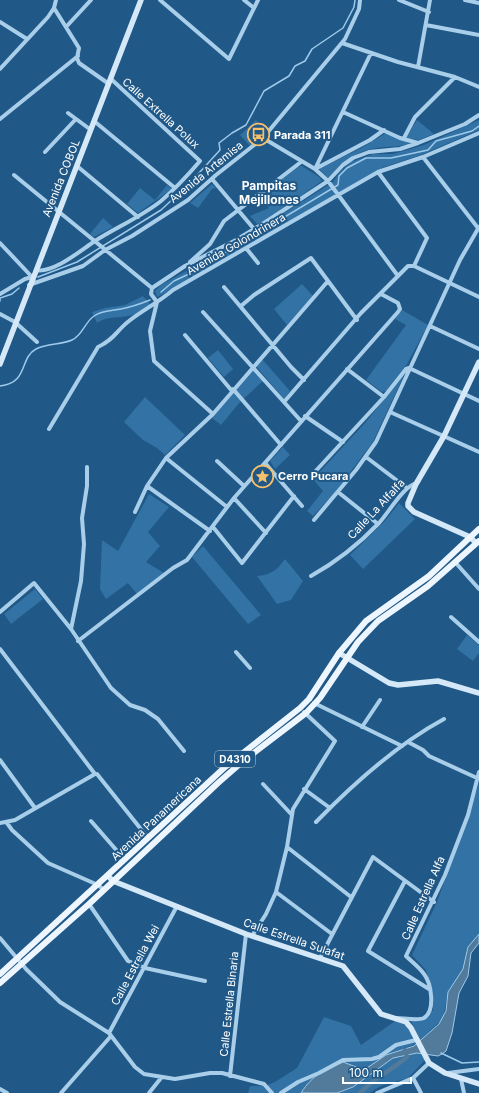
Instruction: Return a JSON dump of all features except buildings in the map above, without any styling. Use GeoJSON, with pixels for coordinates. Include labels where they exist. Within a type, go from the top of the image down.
{"type":"FeatureCollection","features":[{"type":"Feature","properties":{"kind":"main road","name":"Avenida Panamericana"},"geometry":{"type":"LineString","coordinates":[[0,974],[224,768],[300,708],[309,699],[339,653],[366,621],[429,576],[479,529]]}},
{"type":"Feature","properties":{"kind":"main road","name":"Avenida Panamericana"},"geometry":{"type":"LineString","coordinates":[[0,983],[89,904],[242,762],[306,713],[315,704],[367,631],[378,620],[428,586],[478,542]]}},
{"type":"Feature","properties":{"kind":"street"},"geometry":{"type":"LineString","coordinates":[[0,69],[54,8],[56,0]]}},
{"type":"Feature","properties":{"kind":"street"},"geometry":{"type":"LineString","coordinates":[[66,27],[91,0]]}},
{"type":"Feature","properties":{"kind":"street","name":"Avenida COBOL"},"geometry":{"type":"LineString","coordinates":[[0,364],[32,277],[77,166],[141,0]]}},
{"type":"Feature","properties":{"kind":"street"},"geometry":{"type":"LineString","coordinates":[[160,0],[229,59],[258,0]]}},
{"type":"Feature","properties":{"kind":"street"},"geometry":{"type":"LineString","coordinates":[[244,0],[254,8]]}},
{"type":"Feature","properties":{"kind":"street","name":"Avenida Artemisa"},"geometry":{"type":"LineString","coordinates":[[29,285],[83,266],[103,248],[132,236],[172,211],[263,138],[342,43],[350,30],[359,9],[360,0]]}},
{"type":"Feature","properties":{"kind":"street"},"geometry":{"type":"LineString","coordinates":[[399,0],[429,12]]}},
{"type":"Feature","properties":{"kind":"street"},"geometry":{"type":"LineString","coordinates":[[418,67],[430,0]]}},
{"type":"Feature","properties":{"kind":"street"},"geometry":{"type":"LineString","coordinates":[[465,0],[479,3]]}},
{"type":"Feature","properties":{"kind":"street"},"geometry":{"type":"LineString","coordinates":[[0,119],[78,56],[79,48],[54,8]]}},
{"type":"Feature","properties":{"kind":"street"},"geometry":{"type":"LineString","coordinates":[[0,22],[27,39]]}},
{"type":"Feature","properties":{"kind":"street"},"geometry":{"type":"LineString","coordinates":[[426,25],[479,35]]}},
{"type":"Feature","properties":{"kind":"street"},"geometry":{"type":"LineString","coordinates":[[342,43],[371,53],[455,77],[479,87]]}},
{"type":"Feature","properties":{"kind":"street"},"geometry":{"type":"LineString","coordinates":[[314,169],[371,53]]}},
{"type":"Feature","properties":{"kind":"street","name":"Calle Extrella Polux"},"geometry":{"type":"LineString","coordinates":[[78,56],[79,63],[110,81],[200,161]]}},
{"type":"Feature","properties":{"kind":"street"},"geometry":{"type":"LineString","coordinates":[[404,138],[415,117],[455,77]]}},
{"type":"Feature","properties":{"kind":"street"},"geometry":{"type":"LineString","coordinates":[[68,112],[91,130]]}},
{"type":"Feature","properties":{"kind":"street"},"geometry":{"type":"LineString","coordinates":[[343,112],[418,143]]}},
{"type":"Feature","properties":{"kind":"street","name":"Avenida Golondrinera"},"geometry":{"type":"LineString","coordinates":[[185,266],[254,229],[328,181],[343,165],[353,158],[369,152],[400,149],[418,143],[465,124],[479,115]]}},
{"type":"Feature","properties":{"kind":"street"},"geometry":{"type":"LineString","coordinates":[[45,152],[76,119]]}},
{"type":"Feature","properties":{"kind":"street"},"geometry":{"type":"LineString","coordinates":[[94,121],[175,188]]}},
{"type":"Feature","properties":{"kind":"street"},"geometry":{"type":"LineString","coordinates":[[314,169],[370,140],[384,130]]}},
{"type":"Feature","properties":{"kind":"street","name":"Avenida Golondrinera"},"geometry":{"type":"LineString","coordinates":[[49,429],[98,347],[107,343],[128,322],[173,290],[378,172],[423,157],[479,133]]}},
{"type":"Feature","properties":{"kind":"street"},"geometry":{"type":"LineString","coordinates":[[263,138],[314,169],[328,181],[398,276]]}},
{"type":"Feature","properties":{"kind":"street"},"geometry":{"type":"LineString","coordinates":[[314,520],[366,457],[390,412],[449,284],[477,234],[478,228],[423,157]]}},
{"type":"Feature","properties":{"kind":"street","name":"Avenida Artemisa"},"geometry":{"type":"LineString","coordinates":[[35,270],[44,270],[71,258],[95,241],[138,217],[160,202],[200,161]]}},
{"type":"Feature","properties":{"kind":"street"},"geometry":{"type":"LineString","coordinates":[[212,414],[154,361],[150,331],[157,302],[151,294],[152,288],[185,266],[210,244],[224,221],[238,208],[301,162]]}},
{"type":"Feature","properties":{"kind":"street"},"geometry":{"type":"LineString","coordinates":[[77,166],[138,217]]}},
{"type":"Feature","properties":{"kind":"street"},"geometry":{"type":"LineString","coordinates":[[378,172],[427,238],[414,266]]}},
{"type":"Feature","properties":{"kind":"street"},"geometry":{"type":"LineString","coordinates":[[14,175],[152,288]]}},
{"type":"Feature","properties":{"kind":"street"},"geometry":{"type":"LineString","coordinates":[[212,179],[238,208],[254,229]]}},
{"type":"Feature","properties":{"kind":"street"},"geometry":{"type":"LineString","coordinates":[[0,243],[32,277],[25,279],[0,294]]}},
{"type":"Feature","properties":{"kind":"street"},"geometry":{"type":"LineString","coordinates":[[246,248],[258,263]]}},
{"type":"Feature","properties":{"kind":"street"},"geometry":{"type":"LineString","coordinates":[[241,306],[254,295],[311,258],[357,320]]}},
{"type":"Feature","properties":{"kind":"street"},"geometry":{"type":"LineString","coordinates":[[284,402],[357,320],[408,266],[414,266],[479,297]]}},
{"type":"Feature","properties":{"kind":"street"},"geometry":{"type":"LineString","coordinates":[[136,512],[147,486],[166,458],[212,414],[328,281]]}},
{"type":"Feature","properties":{"kind":"street"},"geometry":{"type":"LineString","coordinates":[[224,287],[272,345],[304,380]]}},
{"type":"Feature","properties":{"kind":"street"},"geometry":{"type":"LineString","coordinates":[[78,641],[173,568],[187,560],[244,486],[400,309],[398,303],[381,294]]}},
{"type":"Feature","properties":{"kind":"street"},"geometry":{"type":"LineString","coordinates":[[203,312],[301,421]]}},
{"type":"Feature","properties":{"kind":"street"},"geometry":{"type":"LineString","coordinates":[[0,314],[15,322],[38,342]]}},
{"type":"Feature","properties":{"kind":"street"},"geometry":{"type":"LineString","coordinates":[[430,326],[479,349]]}},
{"type":"Feature","properties":{"kind":"street"},"geometry":{"type":"LineString","coordinates":[[185,335],[281,444]]}},
{"type":"Feature","properties":{"kind":"street","name":"Calle La Alfalfa"},"geometry":{"type":"LineString","coordinates":[[470,537],[414,512],[408,506],[409,498],[444,436],[479,362]]}},
{"type":"Feature","properties":{"kind":"street"},"geometry":{"type":"LineString","coordinates":[[409,368],[479,401]]}},
{"type":"Feature","properties":{"kind":"street"},"geometry":{"type":"LineString","coordinates":[[312,475],[384,397],[406,369],[409,368]]}},
{"type":"Feature","properties":{"kind":"street"},"geometry":{"type":"LineString","coordinates":[[347,369],[384,397]]}},
{"type":"Feature","properties":{"kind":"street"},"geometry":{"type":"LineString","coordinates":[[390,412],[479,452]]}},
{"type":"Feature","properties":{"kind":"street"},"geometry":{"type":"LineString","coordinates":[[305,416],[343,442]]}},
{"type":"Feature","properties":{"kind":"street"},"geometry":{"type":"LineString","coordinates":[[366,457],[407,488]]}},
{"type":"Feature","properties":{"kind":"street"},"geometry":{"type":"LineString","coordinates":[[166,458],[227,507]]}},
{"type":"Feature","properties":{"kind":"street"},"geometry":{"type":"LineString","coordinates":[[217,461],[244,486]]}},
{"type":"Feature","properties":{"kind":"street"},"geometry":{"type":"LineString","coordinates":[[265,463],[302,506]]}},
{"type":"Feature","properties":{"kind":"street"},"geometry":{"type":"LineString","coordinates":[[71,629],[81,581],[84,544],[82,518],[87,486],[88,467]]}},
{"type":"Feature","properties":{"kind":"street","name":"Calle La Alfalfa"},"geometry":{"type":"LineString","coordinates":[[311,576],[347,553],[378,524],[407,488],[416,484]]}},
{"type":"Feature","properties":{"kind":"street"},"geometry":{"type":"LineString","coordinates":[[147,486],[211,529],[242,563],[294,496]]}},
{"type":"Feature","properties":{"kind":"street"},"geometry":{"type":"LineString","coordinates":[[338,492],[378,524]]}},
{"type":"Feature","properties":{"kind":"street"},"geometry":{"type":"LineString","coordinates":[[234,498],[266,533]]}},
{"type":"Feature","properties":{"kind":"street"},"geometry":{"type":"LineString","coordinates":[[470,537],[478,542]]}},
{"type":"Feature","properties":{"kind":"street"},"geometry":{"type":"LineString","coordinates":[[455,562],[479,589]]}},
{"type":"Feature","properties":{"kind":"street"},"geometry":{"type":"LineString","coordinates":[[0,612],[34,583],[71,629],[111,688],[130,705],[145,710],[158,719],[184,751]]}},
{"type":"Feature","properties":{"kind":"street"},"geometry":{"type":"LineString","coordinates":[[451,617],[479,642]]}},
{"type":"Feature","properties":{"kind":"street"},"geometry":{"type":"LineString","coordinates":[[0,649],[95,774],[15,820],[7,823],[0,823]]}},
{"type":"Feature","properties":{"kind":"street"},"geometry":{"type":"LineString","coordinates":[[236,652],[250,668]]}},
{"type":"Feature","properties":{"kind":"street"},"geometry":{"type":"LineString","coordinates":[[339,653],[394,684],[438,681],[479,693]]}},
{"type":"Feature","properties":{"kind":"street"},"geometry":{"type":"LineString","coordinates":[[309,699],[315,704],[402,746]]}},
{"type":"Feature","properties":{"kind":"street"},"geometry":{"type":"LineString","coordinates":[[362,727],[380,700]]}},
{"type":"Feature","properties":{"kind":"street"},"geometry":{"type":"LineString","coordinates":[[300,708],[306,713]]}},
{"type":"Feature","properties":{"kind":"street","name":"Calle Estrella Binaria"},"geometry":{"type":"LineString","coordinates":[[230,1076],[249,935],[266,914],[276,892],[287,847],[293,809],[335,741],[306,713]]}},
{"type":"Feature","properties":{"kind":"street"},"geometry":{"type":"LineString","coordinates":[[316,822],[381,762],[402,746],[444,719]]}},
{"type":"Feature","properties":{"kind":"street"},"geometry":{"type":"LineString","coordinates":[[408,742],[423,750],[429,756],[477,778]]}},
{"type":"Feature","properties":{"kind":"street"},"geometry":{"type":"LineString","coordinates":[[0,760],[35,808]]}},
{"type":"Feature","properties":{"kind":"street","name":"Calle Estrella Alfa"},"geometry":{"type":"LineString","coordinates":[[394,1018],[424,1018],[430,1009],[431,1002],[425,975],[406,956],[434,902],[464,827],[479,772]]}},
{"type":"Feature","properties":{"kind":"street"},"geometry":{"type":"LineString","coordinates":[[97,774],[148,838]]}},
{"type":"Feature","properties":{"kind":"street"},"geometry":{"type":"LineString","coordinates":[[263,784],[292,815]]}},
{"type":"Feature","properties":{"kind":"street"},"geometry":{"type":"LineString","coordinates":[[304,789],[330,808]]}},
{"type":"Feature","properties":{"kind":"street"},"geometry":{"type":"LineString","coordinates":[[91,821],[125,860]]}},
{"type":"Feature","properties":{"kind":"street"},"geometry":{"type":"LineString","coordinates":[[7,823],[12,830],[48,863],[98,885],[104,890]]}},
{"type":"Feature","properties":{"kind":"street"},"geometry":{"type":"LineString","coordinates":[[287,847],[351,897]]}},
{"type":"Feature","properties":{"kind":"street"},"geometry":{"type":"LineString","coordinates":[[320,958],[373,856],[434,902]]}},
{"type":"Feature","properties":{"kind":"street","name":"Calle Estrella Sulafat"},"geometry":{"type":"LineString","coordinates":[[108,876],[113,881],[249,935],[344,966],[378,1012],[384,1016],[406,1022],[411,1028],[427,1061],[445,1073],[479,1084]]}},
{"type":"Feature","properties":{"kind":"street"},"geometry":{"type":"LineString","coordinates":[[405,881],[368,950],[429,989]]}},
{"type":"Feature","properties":{"kind":"street"},"geometry":{"type":"LineString","coordinates":[[276,892],[332,934]]}},
{"type":"Feature","properties":{"kind":"street"},"geometry":{"type":"LineString","coordinates":[[89,904],[128,961],[146,968],[205,981]]}},
{"type":"Feature","properties":{"kind":"street","name":"Calle Estrella Wei"},"geometry":{"type":"LineString","coordinates":[[60,1093],[110,1035],[177,906]]}},
{"type":"Feature","properties":{"kind":"street"},"geometry":{"type":"LineString","coordinates":[[0,938],[22,964],[67,1008],[110,1035],[135,1067],[144,1074],[161,1078],[175,1079],[210,1073],[264,1084],[272,1093]]}},
{"type":"Feature","properties":{"kind":"street"},"geometry":{"type":"LineString","coordinates":[[281,1093],[298,1082],[344,1060],[372,1059],[379,1057],[396,1045],[417,1041]]}},
{"type":"Feature","properties":{"kind":"street"},"geometry":{"type":"LineString","coordinates":[[378,1093],[413,1078],[427,1061]]}},
{"type":"Feature","properties":{"kind":"street"},"geometry":{"type":"LineString","coordinates":[[445,1073],[479,1069]]}},
{"type":"Feature","properties":{"kind":"street"},"geometry":{"type":"LineString","coordinates":[[149,1093],[161,1078]]}},
{"type":"Feature","properties":{"kind":"street"},"geometry":{"type":"LineString","coordinates":[[413,1078],[421,1093]]}},
{"type":"Feature","properties":{"kind":"street"},"geometry":{"type":"LineString","coordinates":[[461,1079],[464,1093]]}},
{"type":"Feature","properties":{"kind":"street"},"geometry":{"type":"LineString","coordinates":[[0,1089],[7,1093]]}},
{"type":"Feature","properties":{"kind":"shaded area"},"geometry":{"type":"Polygon","coordinates":[[[256,120],[266,131],[250,146],[240,135],[256,120]]]}},
{"type":"Feature","properties":{"kind":"shaded area"},"geometry":{"type":"Polygon","coordinates":[[[417,120],[434,134],[419,140],[406,138],[417,120]]]}},
{"type":"Feature","properties":{"kind":"shaded area"},"geometry":{"type":"Polygon","coordinates":[[[479,120],[479,130],[421,155],[384,167],[157,297],[155,291],[161,285],[238,242],[333,182],[339,173],[351,162],[373,154],[393,154],[424,145],[479,120]]]}},
{"type":"Feature","properties":{"kind":"shaded area"},"geometry":{"type":"Polygon","coordinates":[[[386,133],[410,143],[406,145],[377,148],[362,152],[350,159],[328,178],[319,169],[363,147],[386,133]]]}},
{"type":"Feature","properties":{"kind":"shaded area"},"geometry":{"type":"Polygon","coordinates":[[[302,166],[319,177],[322,181],[266,220],[257,224],[250,216],[269,208],[259,195],[297,167],[302,166]]]}},
{"type":"Feature","properties":{"kind":"shaded area"},"geometry":{"type":"Polygon","coordinates":[[[212,184],[216,188],[212,189],[198,208],[190,203],[212,184]]]}},
{"type":"Feature","properties":{"kind":"shaded area"},"geometry":{"type":"Polygon","coordinates":[[[167,185],[172,189],[138,213],[127,204],[140,188],[155,200],[167,185]]]}},
{"type":"Feature","properties":{"kind":"shaded area"},"geometry":{"type":"Polygon","coordinates":[[[103,218],[113,227],[94,237],[90,234],[103,218]]]}},
{"type":"Feature","properties":{"kind":"shaded area"},"geometry":{"type":"Polygon","coordinates":[[[302,284],[313,296],[287,325],[274,309],[302,284]]]}},
{"type":"Feature","properties":{"kind":"shaded area"},"geometry":{"type":"Polygon","coordinates":[[[143,296],[150,304],[143,310],[129,316],[102,320],[97,323],[92,312],[105,308],[125,305],[143,296]]]}},
{"type":"Feature","properties":{"kind":"shaded area"},"geometry":{"type":"Polygon","coordinates":[[[402,310],[428,325],[407,364],[386,391],[382,392],[366,380],[406,325],[395,319],[402,310]]]}},
{"type":"Feature","properties":{"kind":"shaded area"},"geometry":{"type":"Polygon","coordinates":[[[218,350],[233,369],[224,377],[208,358],[218,350]]]}},
{"type":"Feature","properties":{"kind":"shaded area"},"geometry":{"type":"Polygon","coordinates":[[[262,359],[290,391],[284,399],[256,366],[262,359]]]}},
{"type":"Feature","properties":{"kind":"shaded area"},"geometry":{"type":"Polygon","coordinates":[[[253,370],[263,381],[240,402],[221,425],[212,418],[253,370]]]}},
{"type":"Feature","properties":{"kind":"shaded area"},"geometry":{"type":"Polygon","coordinates":[[[405,373],[373,442],[334,494],[313,516],[307,511],[323,491],[313,479],[365,423],[405,373]]]}},
{"type":"Feature","properties":{"kind":"shaded area"},"geometry":{"type":"Polygon","coordinates":[[[145,397],[185,435],[165,455],[157,448],[143,440],[124,422],[145,397]]]}},
{"type":"Feature","properties":{"kind":"shaded area"},"geometry":{"type":"Polygon","coordinates":[[[283,447],[290,455],[275,469],[270,461],[283,447]]]}},
{"type":"Feature","properties":{"kind":"shaded area"},"geometry":{"type":"Polygon","coordinates":[[[149,494],[169,507],[148,532],[160,546],[146,562],[164,573],[137,594],[128,583],[106,599],[100,589],[102,540],[118,551],[149,494]]]}},
{"type":"Feature","properties":{"kind":"shaded area"},"geometry":{"type":"Polygon","coordinates":[[[399,503],[415,519],[363,569],[350,555],[384,522],[399,503]]]}},
{"type":"Feature","properties":{"kind":"shaded area"},"geometry":{"type":"Polygon","coordinates":[[[203,546],[261,615],[248,624],[192,557],[203,546]]]}},
{"type":"Feature","properties":{"kind":"shaded area"},"geometry":{"type":"Polygon","coordinates":[[[285,559],[303,581],[291,600],[277,604],[257,576],[273,571],[285,559]]]}},
{"type":"Feature","properties":{"kind":"shaded area"},"geometry":{"type":"Polygon","coordinates":[[[35,589],[43,599],[11,624],[4,614],[35,589]]]}},
{"type":"Feature","properties":{"kind":"shaded area"},"geometry":{"type":"Polygon","coordinates":[[[467,635],[479,645],[479,653],[473,661],[457,649],[467,635]]]}},
{"type":"Feature","properties":{"kind":"shaded area"},"geometry":{"type":"Polygon","coordinates":[[[479,784],[479,934],[468,947],[463,969],[448,992],[443,1019],[420,1040],[410,1019],[424,1020],[433,1010],[432,994],[426,970],[412,955],[437,902],[479,784]]]}},
{"type":"Feature","properties":{"kind":"shaded area"},"geometry":{"type":"Polygon","coordinates":[[[479,934],[479,943],[471,953],[468,976],[459,993],[452,1033],[446,1051],[438,1056],[417,1053],[393,1058],[353,1087],[337,1093],[301,1093],[315,1077],[343,1062],[364,1070],[386,1055],[414,1046],[439,1024],[446,1011],[448,992],[463,969],[468,947],[479,934]]]}},
{"type":"Feature","properties":{"kind":"shaded area"},"geometry":{"type":"Polygon","coordinates":[[[324,1017],[351,1026],[361,1045],[398,1019],[407,1026],[416,1044],[386,1055],[364,1070],[343,1062],[315,1077],[301,1093],[248,1093],[250,1086],[265,1086],[275,1082],[297,1068],[324,1017]]]}},
{"type":"Feature","properties":{"kind":"shaded area"},"geometry":{"type":"Polygon","coordinates":[[[417,1053],[421,1054],[425,1060],[408,1078],[381,1086],[369,1093],[337,1093],[353,1087],[393,1058],[417,1053]]]}},
{"type":"Feature","properties":{"kind":"waterway"},"geometry":{"type":"LineString","coordinates":[[38,277],[77,262],[161,210],[189,184],[220,150],[219,143],[246,125],[264,91],[289,76],[295,66],[305,61],[312,49],[343,28],[354,7],[355,0]]}},
{"type":"Feature","properties":{"kind":"waterway"},"geometry":{"type":"LineString","coordinates":[[161,292],[174,281],[191,273],[338,185],[339,176],[347,168],[366,158],[391,158],[428,150],[436,141],[472,131],[479,126]]}},
{"type":"Feature","properties":{"kind":"waterway"},"geometry":{"type":"LineString","coordinates":[[0,301],[0,298],[12,294],[19,288]]}},
{"type":"Feature","properties":{"kind":"waterway"},"geometry":{"type":"LineString","coordinates":[[0,386],[9,384],[20,375],[27,358],[36,349],[72,340],[97,314],[118,310],[150,300]]}},
{"type":"Feature","properties":{"kind":"waterway"},"geometry":{"type":"LineString","coordinates":[[360,1093],[371,1083],[407,1057],[405,1050]]}},
{"type":"Feature","properties":{"kind":"waterway"},"geometry":{"type":"LineString","coordinates":[[441,1053],[462,1063],[479,1062]]}},
{"type":"Feature","properties":{"kind":"place","name":"Parada 311"},"geometry":{"type":"Point","coordinates":[258,135]}},
{"type":"Feature","properties":{"kind":"place","name":"Cerro Pucara"},"geometry":{"type":"Point","coordinates":[263,476]}},
{"type":"Feature","properties":{"kind":"district","name":"Pampitas Mejillones"},"geometry":{"type":"Point","coordinates":[269,192]}}]}
